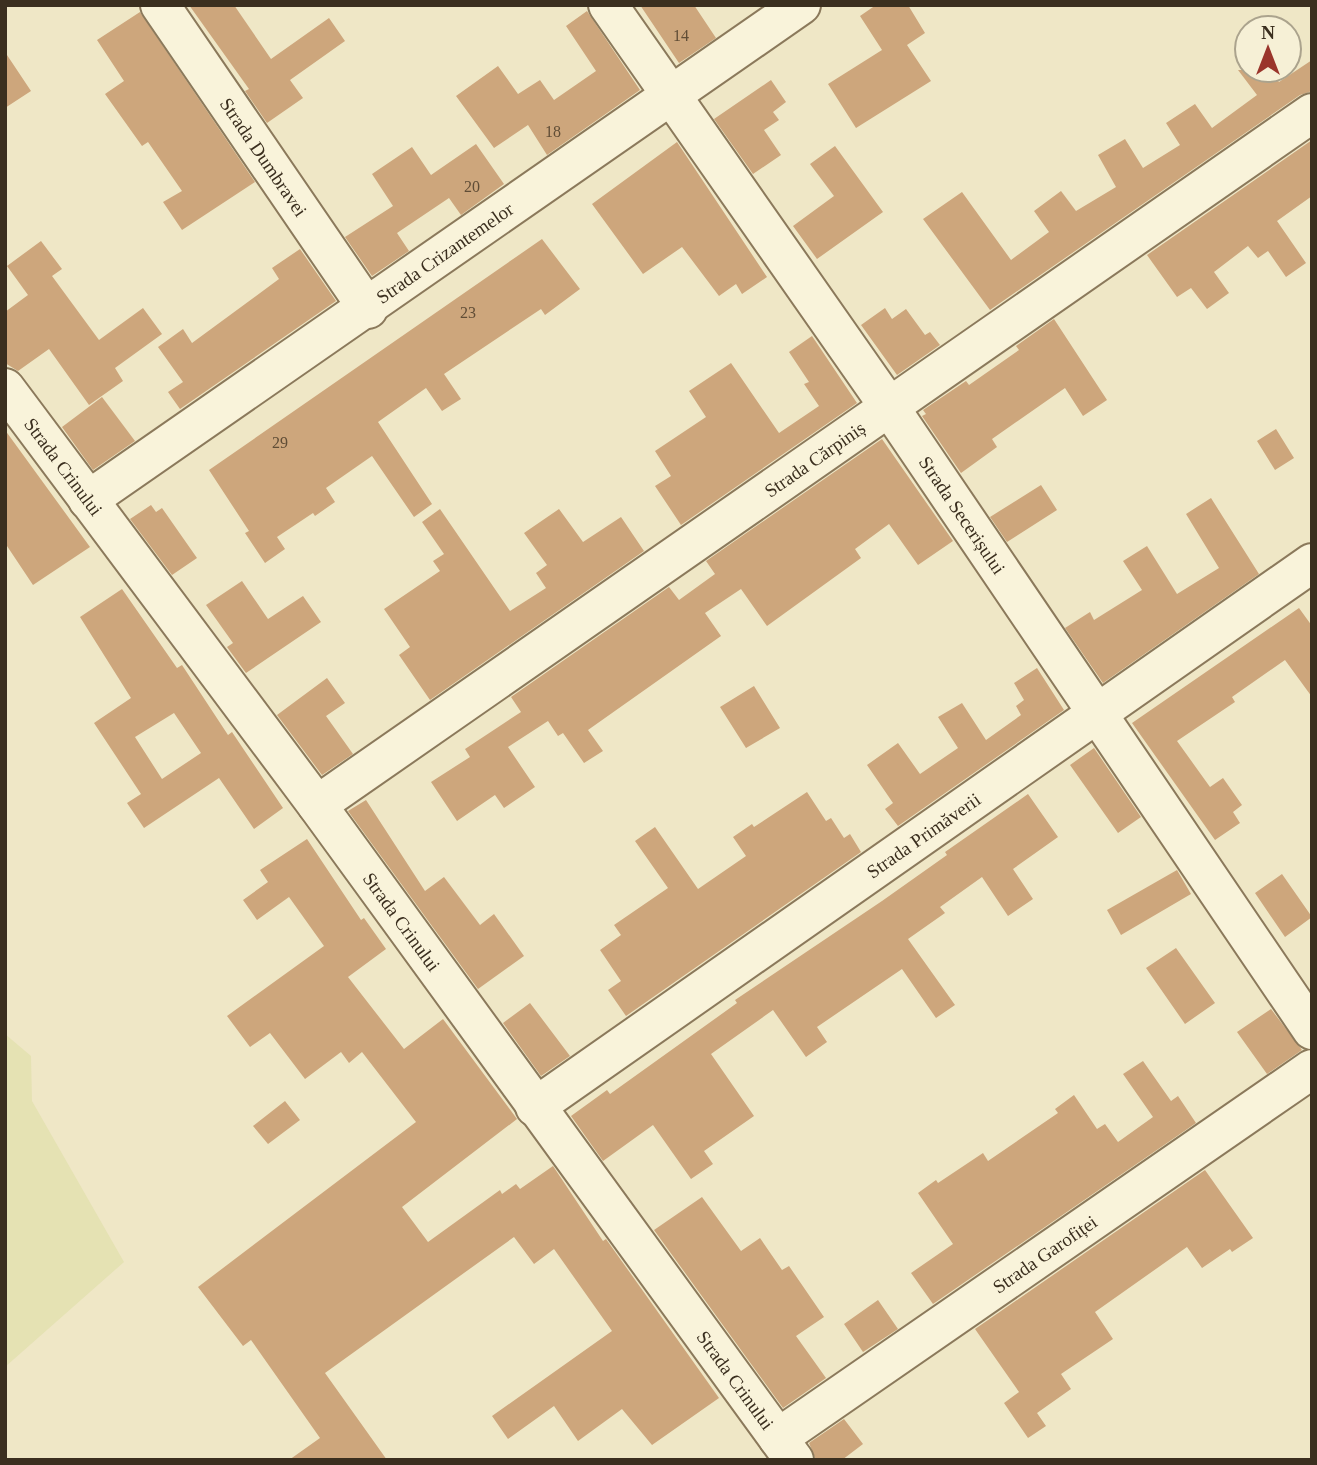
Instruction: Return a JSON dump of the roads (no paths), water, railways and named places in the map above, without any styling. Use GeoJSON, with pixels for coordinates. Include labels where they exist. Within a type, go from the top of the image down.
{"type":"FeatureCollection","features":[{"type":"Feature","properties":{"kind":"street","name":"Strada Dumbravei"},"geometry":{"type":"LineString","coordinates":[[160,5],[368,309]]}},
{"type":"Feature","properties":{"kind":"street","name":"Strada Secerișului"},"geometry":{"type":"LineString","coordinates":[[608,5],[890,408],[1312,1030]]}},
{"type":"Feature","properties":{"kind":"street","name":"Strada Crizantemelor"},"geometry":{"type":"LineString","coordinates":[[89,500],[368,309],[801,5]]}},
{"type":"Feature","properties":{"kind":"street","name":"Strada Cărpiniș"},"geometry":{"type":"LineString","coordinates":[[317,805],[1312,113]]}},
{"type":"Feature","properties":{"kind":"street","name":"Strada Crinului"},"geometry":{"type":"LineString","coordinates":[[5,388],[317,805],[786,1449]]}},
{"type":"Feature","properties":{"kind":"street","name":"Strada Primăverii"},"geometry":{"type":"LineString","coordinates":[[535,1107],[1312,563]]}},
{"type":"Feature","properties":{"kind":"street","name":"Strada Garofiței"},"geometry":{"type":"LineString","coordinates":[[786,1449],[1312,1069]]}}]}
